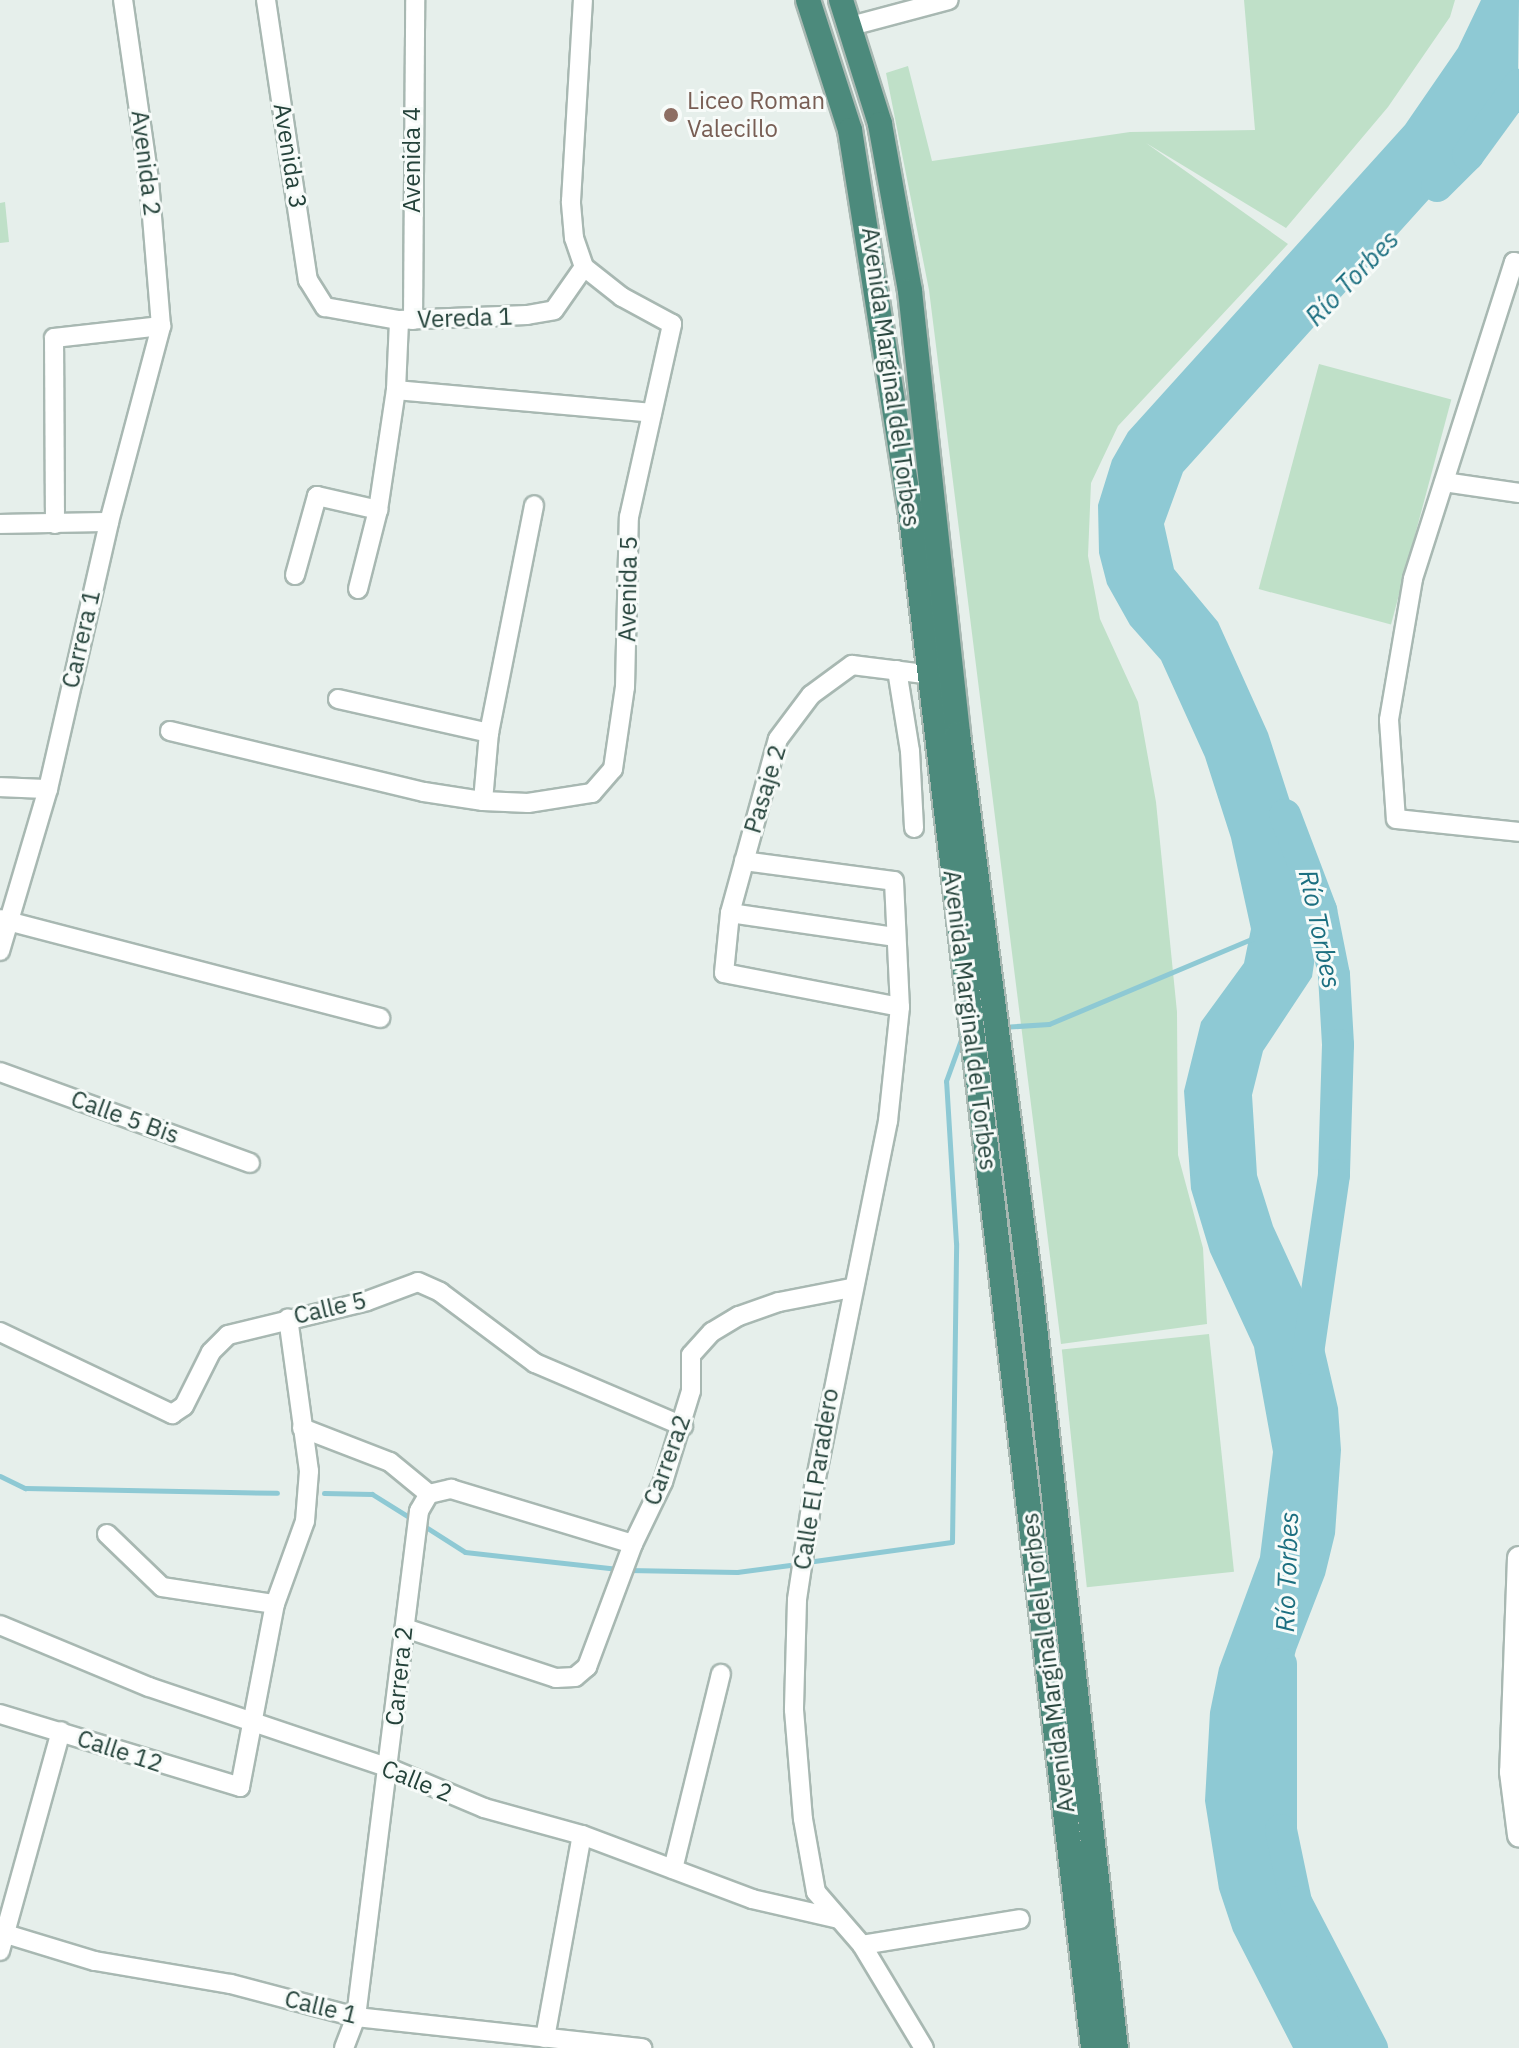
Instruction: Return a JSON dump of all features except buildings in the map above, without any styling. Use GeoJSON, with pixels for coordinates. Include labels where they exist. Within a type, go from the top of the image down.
{"type":"FeatureCollection","features":[{"type":"Feature","properties":{"kind":"highway","name":"Avenida Marginal del Torbes"},"geometry":{"type":"LineString","coordinates":[[808,0],[850,130],[867,213],[932,675],[940,783],[1093,2048]]}},
{"type":"Feature","properties":{"kind":"highway","name":"Avenida Marginal del Torbes"},"geometry":{"type":"LineString","coordinates":[[841,0],[880,124],[910,291],[958,734],[1030,1283],[1116,2048]]}},
{"type":"Feature","properties":{"kind":"street","name":"Avenida 2"},"geometry":{"type":"LineString","coordinates":[[123,0],[149,180],[161,326]]}},
{"type":"Feature","properties":{"kind":"street","name":"Avenida 3"},"geometry":{"type":"LineString","coordinates":[[266,0],[308,280],[325,307]]}},
{"type":"Feature","properties":{"kind":"street","name":"Avenida 4"},"geometry":{"type":"LineString","coordinates":[[358,589],[378,510],[406,320],[415,0]]}},
{"type":"Feature","properties":{"kind":"street"},"geometry":{"type":"LineString","coordinates":[[583,0],[571,201],[584,267]]}},
{"type":"Feature","properties":{"kind":"street"},"geometry":{"type":"LineString","coordinates":[[851,26],[949,0]]}},
{"type":"Feature","properties":{"kind":"street"},"geometry":{"type":"LineString","coordinates":[[1519,263],[1514,262],[1413,579],[1398,652],[1389,720],[1396,819],[1519,832]]}},
{"type":"Feature","properties":{"kind":"street","name":"Vereda 1"},"geometry":{"type":"LineString","coordinates":[[325,307],[406,320],[554,310],[584,267]]}},
{"type":"Feature","properties":{"kind":"street","name":"Avenida 5"},"geometry":{"type":"LineString","coordinates":[[170,731],[424,792],[483,801],[528,803],[592,793],[613,769],[625,687],[629,517],[672,324],[622,297],[584,267]]}},
{"type":"Feature","properties":{"kind":"street","name":"Carrera 1"},"geometry":{"type":"LineString","coordinates":[[0,951],[4,919],[48,789],[109,522],[161,326]]}},
{"type":"Feature","properties":{"kind":"street"},"geometry":{"type":"LineString","coordinates":[[55,524],[54,338],[161,326]]}},
{"type":"Feature","properties":{"kind":"street"},"geometry":{"type":"LineString","coordinates":[[396,390],[652,413]]}},
{"type":"Feature","properties":{"kind":"street"},"geometry":{"type":"LineString","coordinates":[[1444,482],[1519,493]]}},
{"type":"Feature","properties":{"kind":"street"},"geometry":{"type":"LineString","coordinates":[[295,575],[317,496],[378,510]]}},
{"type":"Feature","properties":{"kind":"street"},"geometry":{"type":"LineString","coordinates":[[483,801],[489,733],[534,505]]}},
{"type":"Feature","properties":{"kind":"street"},"geometry":{"type":"LineString","coordinates":[[0,524],[109,522]]}},
{"type":"Feature","properties":{"kind":"street","name":"Pasaje 2"},"geometry":{"type":"LineString","coordinates":[[900,1007],[724,973],[730,913],[778,739],[811,695],[852,665],[932,675]]}},
{"type":"Feature","properties":{"kind":"street"},"geometry":{"type":"LineString","coordinates":[[897,670],[910,751],[914,828]]}},
{"type":"Feature","properties":{"kind":"street"},"geometry":{"type":"LineString","coordinates":[[338,699],[489,733]]}},
{"type":"Feature","properties":{"kind":"street"},"geometry":{"type":"LineString","coordinates":[[0,787],[48,789]]}},
{"type":"Feature","properties":{"kind":"street","name":"Calle El Paradero"},"geometry":{"type":"LineString","coordinates":[[744,861],[894,881],[894,937],[900,1007],[888,1121],[851,1288],[814,1487],[793,1649],[798,1771],[816,1892],[862,1945],[924,2048]]}},
{"type":"Feature","properties":{"kind":"street"},"geometry":{"type":"LineString","coordinates":[[730,913],[894,937]]}},
{"type":"Feature","properties":{"kind":"street"},"geometry":{"type":"LineString","coordinates":[[4,919],[380,1018]]}},
{"type":"Feature","properties":{"kind":"street","name":"Calle 5 Bis"},"geometry":{"type":"LineString","coordinates":[[0,1072],[250,1163]]}},
{"type":"Feature","properties":{"kind":"street","name":"Calle 5"},"geometry":{"type":"LineString","coordinates":[[0,1332],[172,1414],[184,1406],[217,1343],[288,1318],[367,1301],[418,1282],[440,1292],[535,1363],[683,1426]]}},
{"type":"Feature","properties":{"kind":"street","name":"Carrera2"},"geometry":{"type":"LineString","coordinates":[[405,1628],[556,1678],[575,1677],[587,1667],[633,1544],[683,1426],[691,1355],[712,1332],[779,1302],[851,1288]]}},
{"type":"Feature","properties":{"kind":"street"},"geometry":{"type":"LineString","coordinates":[[256,1721],[275,1604],[305,1521],[309,1471],[288,1318]]}},
{"type":"Feature","properties":{"kind":"street"},"geometry":{"type":"LineString","coordinates":[[302,1428],[390,1462],[429,1494],[451,1489],[633,1544]]}},
{"type":"Feature","properties":{"kind":"street","name":"Carrera 2"},"geometry":{"type":"LineString","coordinates":[[344,2048],[356,2017],[419,1511],[429,1494]]}},
{"type":"Feature","properties":{"kind":"street"},"geometry":{"type":"LineString","coordinates":[[107,1534],[162,1587],[275,1604]]}},
{"type":"Feature","properties":{"kind":"street"},"geometry":{"type":"LineString","coordinates":[[1519,1558],[1511,1772],[1519,1835]]}},
{"type":"Feature","properties":{"kind":"street","name":"Calle 2"},"geometry":{"type":"LineString","coordinates":[[0,1625],[149,1687],[389,1768],[484,1808],[582,1835],[752,1899],[839,1919]]}},
{"type":"Feature","properties":{"kind":"street"},"geometry":{"type":"LineString","coordinates":[[673,1869],[721,1674]]}},
{"type":"Feature","properties":{"kind":"street","name":"Calle 12"},"geometry":{"type":"LineString","coordinates":[[0,1714],[240,1787],[256,1721]]}},
{"type":"Feature","properties":{"kind":"street"},"geometry":{"type":"LineString","coordinates":[[3,1942],[8,1893],[61,1731]]}},
{"type":"Feature","properties":{"kind":"street"},"geometry":{"type":"LineString","coordinates":[[545,2038],[582,1835]]}},
{"type":"Feature","properties":{"kind":"street"},"geometry":{"type":"LineString","coordinates":[[862,1945],[1020,1919]]}},
{"type":"Feature","properties":{"kind":"street","name":"Calle 1"},"geometry":{"type":"LineString","coordinates":[[3,1942],[231,1984],[356,2017],[545,2038],[592,2047],[642,2048]]}},
{"type":"Feature","properties":{"kind":"green space"},"geometry":{"type":"Polygon","coordinates":[[[1244,0],[1455,0],[1450,17],[1388,107],[1286,228],[1146,143],[1288,244],[1118,426],[1091,483],[1088,556],[1100,619],[1138,702],[1156,802],[1177,1012],[1178,1155],[1203,1248],[1207,1324],[1061,1344],[929,290],[886,73],[908,66],[932,161],[1130,132],[1255,130],[1244,0]]]}},
{"type":"Feature","properties":{"kind":"green space"},"geometry":{"type":"Polygon","coordinates":[[[5,202],[9,242],[0,243],[0,203],[5,202]]]}},
{"type":"Feature","properties":{"kind":"green space"},"geometry":{"type":"Polygon","coordinates":[[[1319,364],[1451,399],[1391,625],[1259,589],[1319,364]]]}},
{"type":"Feature","properties":{"kind":"green space"},"geometry":{"type":"Polygon","coordinates":[[[1209,1334],[1234,1572],[1087,1587],[1062,1349],[1209,1334]]]}},
{"type":"Feature","properties":{"kind":"water"},"geometry":{"type":"Polygon","coordinates":[[[1481,0],[1519,0],[1518,81],[1457,168],[1183,472],[1164,524],[1174,569],[1218,622],[1268,733],[1296,820],[1319,931],[1312,977],[1263,1051],[1252,1095],[1257,1175],[1273,1226],[1319,1326],[1338,1408],[1341,1450],[1335,1534],[1325,1575],[1296,1650],[1277,1722],[1273,1797],[1296,1907],[1369,2048],[1293,2048],[1233,1931],[1219,1889],[1205,1801],[1210,1712],[1219,1668],[1260,1557],[1273,1452],[1254,1347],[1210,1252],[1191,1189],[1184,1091],[1201,1022],[1244,963],[1251,929],[1231,838],[1205,757],[1161,660],[1130,625],[1107,584],[1099,553],[1098,505],[1112,460],[1128,432],[1405,125],[1458,48],[1481,0]]]}},
{"type":"Feature","properties":{"kind":"waterway","name":"Río Torbes"},"geometry":{"type":"LineString","coordinates":[[1437,186],[1468,155],[1519,85]]}},
{"type":"Feature","properties":{"kind":"waterway","name":"Río Torbes"},"geometry":{"type":"LineString","coordinates":[[1285,815],[1321,910],[1334,975],[1338,1045],[1334,1175],[1307,1359]]}},
{"type":"Feature","properties":{"kind":"waterway"},"geometry":{"type":"LineString","coordinates":[[1002,1027],[1049,1024],[1254,938]]}},
{"type":"Feature","properties":{"kind":"waterway"},"geometry":{"type":"LineString","coordinates":[[807,1562],[952,1542],[956,1243],[946,1081],[963,1034]]}},
{"type":"Feature","properties":{"kind":"waterway"},"geometry":{"type":"LineString","coordinates":[[0,1476],[25,1488],[277,1493]]}},
{"type":"Feature","properties":{"kind":"waterway"},"geometry":{"type":"LineString","coordinates":[[324,1493],[372,1494],[412,1519]]}},
{"type":"Feature","properties":{"kind":"waterway"},"geometry":{"type":"LineString","coordinates":[[421,1524],[465,1552],[618,1569]]}},
{"type":"Feature","properties":{"kind":"waterway"},"geometry":{"type":"LineString","coordinates":[[628,1570],[737,1572],[797,1564]]}},
{"type":"Feature","properties":{"kind":"waterway","name":"Río Torbes"},"geometry":{"type":"LineString","coordinates":[[1281,1664],[1281,1830],[1296,1902],[1372,2048]]}},
{"type":"Feature","properties":{"kind":"place","name":"Liceo Roman Valecillo"},"geometry":{"type":"Point","coordinates":[671,115]}}]}
